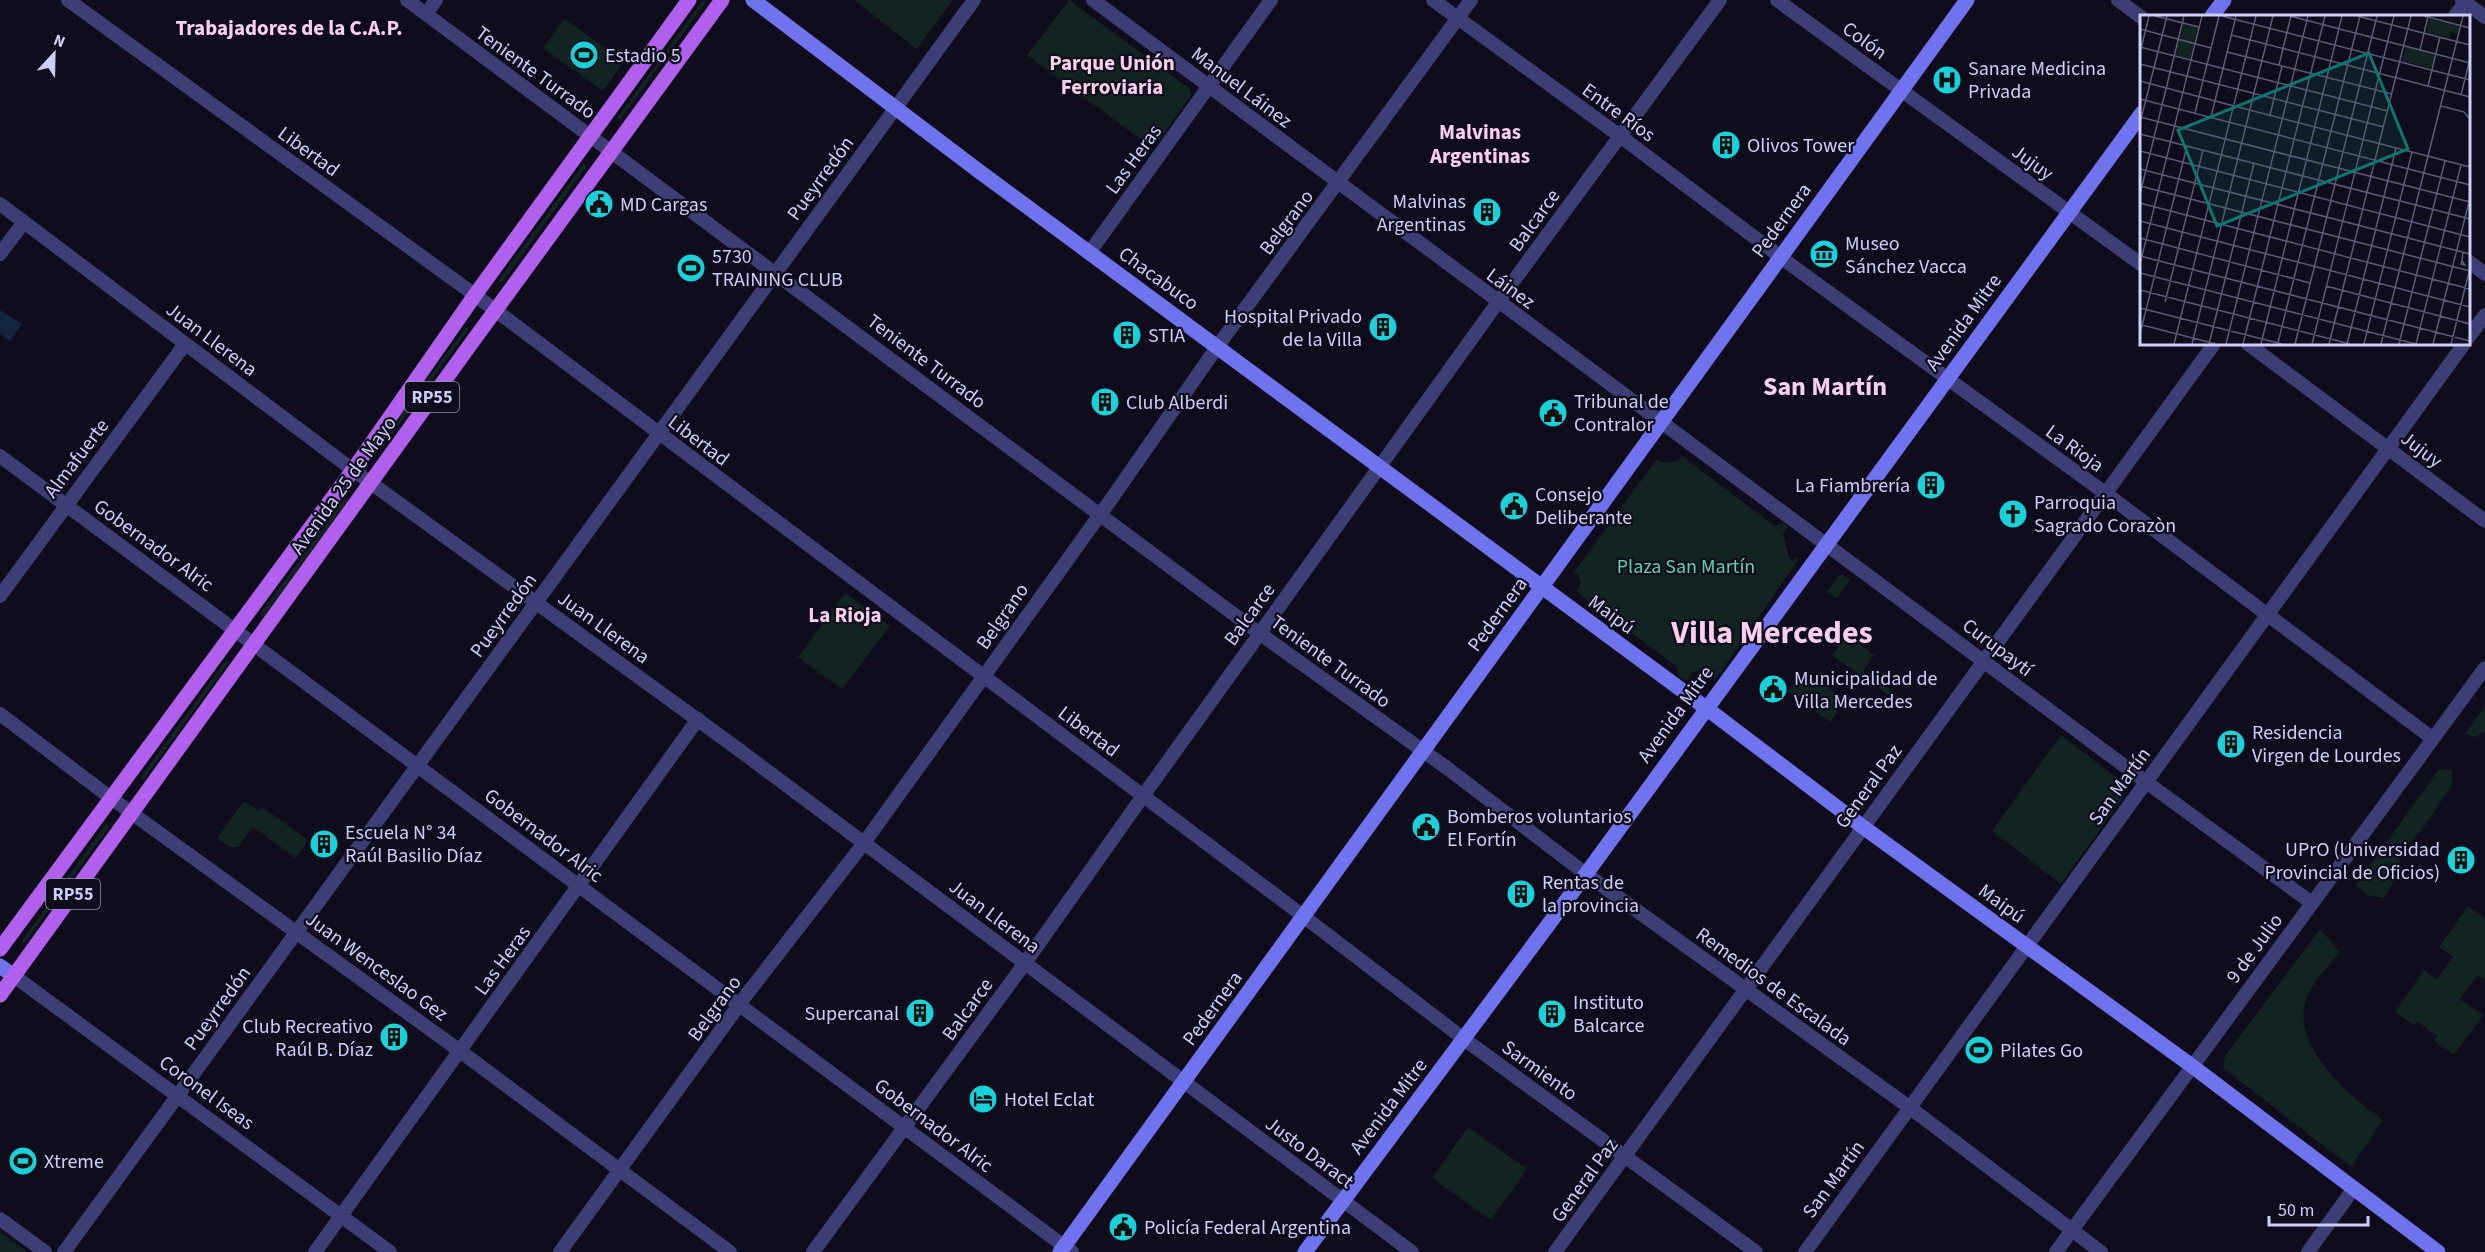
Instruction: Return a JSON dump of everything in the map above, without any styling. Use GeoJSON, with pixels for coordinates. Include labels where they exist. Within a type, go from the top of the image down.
{"type":"FeatureCollection","features":[{"type":"Feature","properties":{"kind":"main road","name":"Avenida 25 de Mayo"},"geometry":{"type":"LineString","coordinates":[[0,949],[353,470],[475,295],[688,0]]}},
{"type":"Feature","properties":{"kind":"main road","name":"Avenida 25 de Mayo"},"geometry":{"type":"LineString","coordinates":[[0,995],[371,483],[493,310],[722,0]]}},
{"type":"Feature","properties":{"kind":"street","name":"Libertad"},"geometry":{"type":"LineString","coordinates":[[68,0],[475,295],[1304,916]]}},
{"type":"Feature","properties":{"kind":"street","name":"Teniente Turrado"},"geometry":{"type":"LineString","coordinates":[[407,0],[1259,633],[1424,752]]}},
{"type":"Feature","properties":{"kind":"street"},"geometry":{"type":"LineString","coordinates":[[426,14],[436,0]]}},
{"type":"Feature","properties":{"kind":"street","name":"Chacabuco"},"geometry":{"type":"LineString","coordinates":[[753,0],[1089,253],[1541,588]]}},
{"type":"Feature","properties":{"kind":"street","name":"Pueyrredón"},"geometry":{"type":"LineString","coordinates":[[63,1252],[974,0]]}},
{"type":"Feature","properties":{"kind":"street","name":"Manuel Láinez"},"geometry":{"type":"LineString","coordinates":[[1093,0],[1339,184]]}},
{"type":"Feature","properties":{"kind":"street","name":"Las Heras"},"geometry":{"type":"LineString","coordinates":[[1089,253],[1271,0]]}},
{"type":"Feature","properties":{"kind":"street","name":"Entre Ríos"},"geometry":{"type":"LineString","coordinates":[[1433,0],[1620,136],[1780,257]]}},
{"type":"Feature","properties":{"kind":"street","name":"Belgrano"},"geometry":{"type":"LineString","coordinates":[[560,1252],[740,1006],[864,843],[1217,347],[1339,184],[1471,0]]}},
{"type":"Feature","properties":{"kind":"street","name":"Balcarce"},"geometry":{"type":"LineString","coordinates":[[813,1252],[1025,963],[1498,302],[1720,0]]}},
{"type":"Feature","properties":{"kind":"street","name":"Colón"},"geometry":{"type":"LineString","coordinates":[[1777,0],[1901,91]]}},
{"type":"Feature","properties":{"kind":"street","name":"Pedernera"},"geometry":{"type":"LineString","coordinates":[[1066,1250],[1184,1082],[1967,0]]}},
{"type":"Feature","properties":{"kind":"street"},"geometry":{"type":"LineString","coordinates":[[2118,0],[2140,16]]}},
{"type":"Feature","properties":{"kind":"street"},"geometry":{"type":"LineString","coordinates":[[2213,15],[2224,0]]}},
{"type":"Feature","properties":{"kind":"street"},"geometry":{"type":"LineString","coordinates":[[2456,15],[2465,1],[2485,17]]}},
{"type":"Feature","properties":{"kind":"street","name":"Jujuy"},"geometry":{"type":"LineString","coordinates":[[1901,91],[2140,264]]}},
{"type":"Feature","properties":{"kind":"street","name":"Avenida Mitre"},"geometry":{"type":"LineString","coordinates":[[1305,1252],[1586,874],[2140,116]]}},
{"type":"Feature","properties":{"kind":"street","name":"Láinez"},"geometry":{"type":"LineString","coordinates":[[1339,184],[1661,423]]}},
{"type":"Feature","properties":{"kind":"street","name":"Juan Llerena"},"geometry":{"type":"LineString","coordinates":[[0,204],[353,470],[698,719],[1184,1082]]}},
{"type":"Feature","properties":{"kind":"street"},"geometry":{"type":"LineString","coordinates":[[0,254],[24,222]]}},
{"type":"Feature","properties":{"kind":"street","name":"La Rioja"},"geometry":{"type":"LineString","coordinates":[[1780,257],[2105,493],[2432,738]]}},
{"type":"Feature","properties":{"kind":"street"},"geometry":{"type":"LineString","coordinates":[[2470,262],[2485,274]]}},
{"type":"Feature","properties":{"kind":"street"},"geometry":{"type":"LineString","coordinates":[[2470,337],[2485,315]]}},
{"type":"Feature","properties":{"kind":"street","name":"Almafuerte"},"geometry":{"type":"LineString","coordinates":[[0,596],[185,344]]}},
{"type":"Feature","properties":{"kind":"street","name":"General Paz"},"geometry":{"type":"LineString","coordinates":[[1555,1252],[2213,345]]}},
{"type":"Feature","properties":{"kind":"street","name":"Jujuy"},"geometry":{"type":"LineString","coordinates":[[2249,345],[2485,521]]}},
{"type":"Feature","properties":{"kind":"street","name":"San Martín"},"geometry":{"type":"LineString","coordinates":[[1805,1252],[2463,345]]}},
{"type":"Feature","properties":{"kind":"street","name":"Curupaytí"},"geometry":{"type":"LineString","coordinates":[[1661,423],[2312,903]]}},
{"type":"Feature","properties":{"kind":"street","name":"Gobernador Alric"},"geometry":{"type":"LineString","coordinates":[[0,456],[418,764],[1066,1250]]}},
{"type":"Feature","properties":{"kind":"street","name":"Maipú"},"geometry":{"type":"LineString","coordinates":[[1541,588],[1706,708],[1863,827],[2192,1066],[2438,1252]]}},
{"type":"Feature","properties":{"kind":"street","name":"9 de Julio"},"geometry":{"type":"LineString","coordinates":[[2056,1252],[2485,668]]}},
{"type":"Feature","properties":{"kind":"street","name":"Juan Wenceslao Gez"},"geometry":{"type":"LineString","coordinates":[[0,714],[730,1252]]}},
{"type":"Feature","properties":{"kind":"street","name":"Las Heras"},"geometry":{"type":"LineString","coordinates":[[315,1252],[698,719]]}},
{"type":"Feature","properties":{"kind":"street","name":"Remedios de Escalada"},"geometry":{"type":"LineString","coordinates":[[1424,752],[1586,874],[1909,1107],[2101,1252]]}},
{"type":"Feature","properties":{"kind":"street","name":"Sarmiento"},"geometry":{"type":"LineString","coordinates":[[1304,916],[1464,1040],[1756,1252]]}},
{"type":"Feature","properties":{"kind":"street","name":"Coronel Iseas"},"geometry":{"type":"LineString","coordinates":[[0,966],[390,1252]]}},
{"type":"Feature","properties":{"kind":"street","name":"Justo Daract"},"geometry":{"type":"LineString","coordinates":[[1184,1082],[1412,1252]]}},
{"type":"Feature","properties":{"kind":"street"},"geometry":{"type":"LineString","coordinates":[[2308,1252],[2354,1188]]}},
{"type":"Feature","properties":{"kind":"street"},"geometry":{"type":"LineString","coordinates":[[0,1219],[45,1252]]}},
{"type":"Feature","properties":{"kind":"green space"},"geometry":{"type":"Polygon","coordinates":[[[703,0],[706,2],[620,120],[617,118],[703,0]]]}},
{"type":"Feature","properties":{"kind":"green space"},"geometry":{"type":"Polygon","coordinates":[[[854,0],[953,0],[917,49],[854,0]]]}},
{"type":"Feature","properties":{"kind":"green space"},"geometry":{"type":"Polygon","coordinates":[[[1069,0],[1190,89],[1191,96],[1158,142],[1147,144],[1027,55],[1069,0]]]}},
{"type":"Feature","properties":{"kind":"green space","name":"Estadio 5"},"geometry":{"type":"Polygon","coordinates":[[[564,19],[624,61],[603,91],[543,48],[564,19]]]}},
{"type":"Feature","properties":{"kind":"green space"},"geometry":{"type":"Polygon","coordinates":[[[584,163],[587,166],[502,283],[498,281],[584,163]]]}},
{"type":"Feature","properties":{"kind":"green space"},"geometry":{"type":"Polygon","coordinates":[[[466,327],[469,329],[383,447],[380,444],[466,327]]]}},
{"type":"Feature","properties":{"kind":"green space","name":"Plaza San Martín"},"geometry":{"type":"Polygon","coordinates":[[[1682,456],[1775,526],[1784,523],[1788,527],[1783,534],[1789,558],[1793,561],[1796,557],[1799,559],[1715,680],[1706,673],[1708,669],[1692,672],[1686,681],[1679,676],[1677,667],[1576,591],[1581,583],[1579,576],[1574,572],[1657,459],[1663,463],[1678,461],[1682,456]]]}},
{"type":"Feature","properties":{"kind":"green space"},"geometry":{"type":"Polygon","coordinates":[[[346,497],[349,499],[263,617],[260,614],[346,497]]]}},
{"type":"Feature","properties":{"kind":"green space"},"geometry":{"type":"Polygon","coordinates":[[[1843,575],[1850,580],[1837,599],[1827,592],[1838,576],[1843,575]]]}},
{"type":"Feature","properties":{"kind":"green space"},"geometry":{"type":"Polygon","coordinates":[[[845,593],[890,626],[842,689],[798,657],[845,593]]]}},
{"type":"Feature","properties":{"kind":"green space"},"geometry":{"type":"Polygon","coordinates":[[[1836,627],[1874,655],[1863,671],[1891,691],[1888,695],[1832,655],[1839,647],[1827,639],[1836,627]]]}},
{"type":"Feature","properties":{"kind":"green space"},"geometry":{"type":"Polygon","coordinates":[[[226,660],[229,663],[143,780],[140,778],[226,660]]]}},
{"type":"Feature","properties":{"kind":"green space"},"geometry":{"type":"Polygon","coordinates":[[[1803,670],[1846,700],[1830,722],[1788,691],[1803,670]]]}},
{"type":"Feature","properties":{"kind":"green space"},"geometry":{"type":"Polygon","coordinates":[[[2485,707],[2485,731],[2476,737],[2465,734],[2485,707]]]}},
{"type":"Feature","properties":{"kind":"green space"},"geometry":{"type":"Polygon","coordinates":[[[2061,735],[2122,782],[2124,796],[2061,884],[1992,831],[2061,735]]]}},
{"type":"Feature","properties":{"kind":"green space"},"geometry":{"type":"Polygon","coordinates":[[[2439,769],[2452,770],[2452,784],[2424,827],[2403,850],[2396,878],[2384,898],[2367,895],[2356,885],[2439,769]]]}},
{"type":"Feature","properties":{"kind":"green space"},"geometry":{"type":"Polygon","coordinates":[[[244,801],[259,811],[262,807],[308,840],[296,858],[253,827],[238,847],[229,847],[217,838],[244,801]]]}},
{"type":"Feature","properties":{"kind":"green space"},"geometry":{"type":"Polygon","coordinates":[[[106,824],[110,826],[24,944],[21,942],[106,824]]]}},
{"type":"Feature","properties":{"kind":"green space"},"geometry":{"type":"Polygon","coordinates":[[[2468,906],[2485,918],[2485,980],[2477,975],[2460,999],[2483,1015],[2454,1055],[2434,1041],[2437,1036],[2417,1021],[2414,1025],[2395,1012],[2424,970],[2437,979],[2453,957],[2439,947],[2468,906]]]}},
{"type":"Feature","properties":{"kind":"green space"},"geometry":{"type":"Polygon","coordinates":[[[2320,929],[2340,952],[2307,997],[2303,1015],[2306,1033],[2314,1051],[2339,1083],[2383,1120],[2351,1167],[2223,1068],[2225,1056],[2320,929]]]}},
{"type":"Feature","properties":{"kind":"green space"},"geometry":{"type":"Polygon","coordinates":[[[1468,1127],[1527,1169],[1491,1220],[1432,1178],[1468,1127]]]}},
{"type":"Feature","properties":{"kind":"green space"},"geometry":{"type":"Polygon","coordinates":[[[0,1232],[27,1252],[0,1252],[0,1232]]]}},
{"type":"Feature","properties":{"kind":"water"},"geometry":{"type":"Polygon","coordinates":[[[0,310],[22,324],[10,341],[0,334],[0,310]]]}},
{"type":"Feature","properties":{"kind":"place","name":"Estadio 5"},"geometry":{"type":"Point","coordinates":[584,55]}},
{"type":"Feature","properties":{"kind":"place","name":"Sanare Medicina Privada"},"geometry":{"type":"Point","coordinates":[1947,80]}},
{"type":"Feature","properties":{"kind":"place","name":"Olivos Tower"},"geometry":{"type":"Point","coordinates":[1726,145]}},
{"type":"Feature","properties":{"kind":"place","name":"MD Cargas"},"geometry":{"type":"Point","coordinates":[599,204]}},
{"type":"Feature","properties":{"kind":"place","name":"Malvinas Argentinas"},"geometry":{"type":"Point","coordinates":[1487,212]}},
{"type":"Feature","properties":{"kind":"place","name":"Museo Sánchez Vacca"},"geometry":{"type":"Point","coordinates":[1824,254]}},
{"type":"Feature","properties":{"kind":"place","name":"5730 TRAINING CLUB"},"geometry":{"type":"Point","coordinates":[691,268]}},
{"type":"Feature","properties":{"kind":"place","name":"Hospital Privado de la Villa"},"geometry":{"type":"Point","coordinates":[1383,327]}},
{"type":"Feature","properties":{"kind":"place","name":"STIA"},"geometry":{"type":"Point","coordinates":[1127,335]}},
{"type":"Feature","properties":{"kind":"place","name":"Club Alberdi"},"geometry":{"type":"Point","coordinates":[1105,402]}},
{"type":"Feature","properties":{"kind":"place","name":"Tribunal de Contralor"},"geometry":{"type":"Point","coordinates":[1553,413]}},
{"type":"Feature","properties":{"kind":"place","name":"La Fiambrería"},"geometry":{"type":"Point","coordinates":[1931,485]}},
{"type":"Feature","properties":{"kind":"place","name":"Consejo Deliberante"},"geometry":{"type":"Point","coordinates":[1514,506]}},
{"type":"Feature","properties":{"kind":"place","name":"Parroquia Sagrado Corazòn"},"geometry":{"type":"Point","coordinates":[2013,514]}},
{"type":"Feature","properties":{"kind":"place","name":"Municipalidad de Villa Mercedes"},"geometry":{"type":"Point","coordinates":[1773,689]}},
{"type":"Feature","properties":{"kind":"place","name":"Residencia Virgen de Lourdes"},"geometry":{"type":"Point","coordinates":[2231,744]}},
{"type":"Feature","properties":{"kind":"place","name":"Bomberos voluntarios El Fortín"},"geometry":{"type":"Point","coordinates":[1426,827]}},
{"type":"Feature","properties":{"kind":"place","name":"Escuela N° 34 Raúl Basilio Díaz"},"geometry":{"type":"Point","coordinates":[324,844]}},
{"type":"Feature","properties":{"kind":"place","name":"UPrO (Universidad Provincial de Oficios)"},"geometry":{"type":"Point","coordinates":[2461,860]}},
{"type":"Feature","properties":{"kind":"place","name":"Rentas de la provincia"},"geometry":{"type":"Point","coordinates":[1521,894]}},
{"type":"Feature","properties":{"kind":"place","name":"Supercanal"},"geometry":{"type":"Point","coordinates":[920,1013]}},
{"type":"Feature","properties":{"kind":"place","name":"Instituto Balcarce"},"geometry":{"type":"Point","coordinates":[1552,1014]}},
{"type":"Feature","properties":{"kind":"place","name":"Club Recreativo Raúl B. Díaz"},"geometry":{"type":"Point","coordinates":[394,1037]}},
{"type":"Feature","properties":{"kind":"place","name":"Pilates Go"},"geometry":{"type":"Point","coordinates":[1979,1050]}},
{"type":"Feature","properties":{"kind":"place","name":"Hotel Eclat"},"geometry":{"type":"Point","coordinates":[983,1099]}},
{"type":"Feature","properties":{"kind":"place","name":"Xtreme"},"geometry":{"type":"Point","coordinates":[23,1161]}},
{"type":"Feature","properties":{"kind":"place","name":"Policía Federal Argentina"},"geometry":{"type":"Point","coordinates":[1123,1227]}},
{"type":"Feature","properties":{"kind":"district","name":"Trabajadores de la C.A.P."},"geometry":{"type":"Point","coordinates":[289,28]}},
{"type":"Feature","properties":{"kind":"district","name":"Parque Unión Ferroviaria"},"geometry":{"type":"Point","coordinates":[1112,75]}},
{"type":"Feature","properties":{"kind":"district","name":"Malvinas Argentinas"},"geometry":{"type":"Point","coordinates":[1480,144]}},
{"type":"Feature","properties":{"kind":"district","name":"San Martín"},"geometry":{"type":"Point","coordinates":[1825,386]}},
{"type":"Feature","properties":{"kind":"district","name":"La Rioja"},"geometry":{"type":"Point","coordinates":[845,615]}},
{"type":"Feature","properties":{"kind":"district","name":"Villa Mercedes"},"geometry":{"type":"Point","coordinates":[1772,632]}}]}
